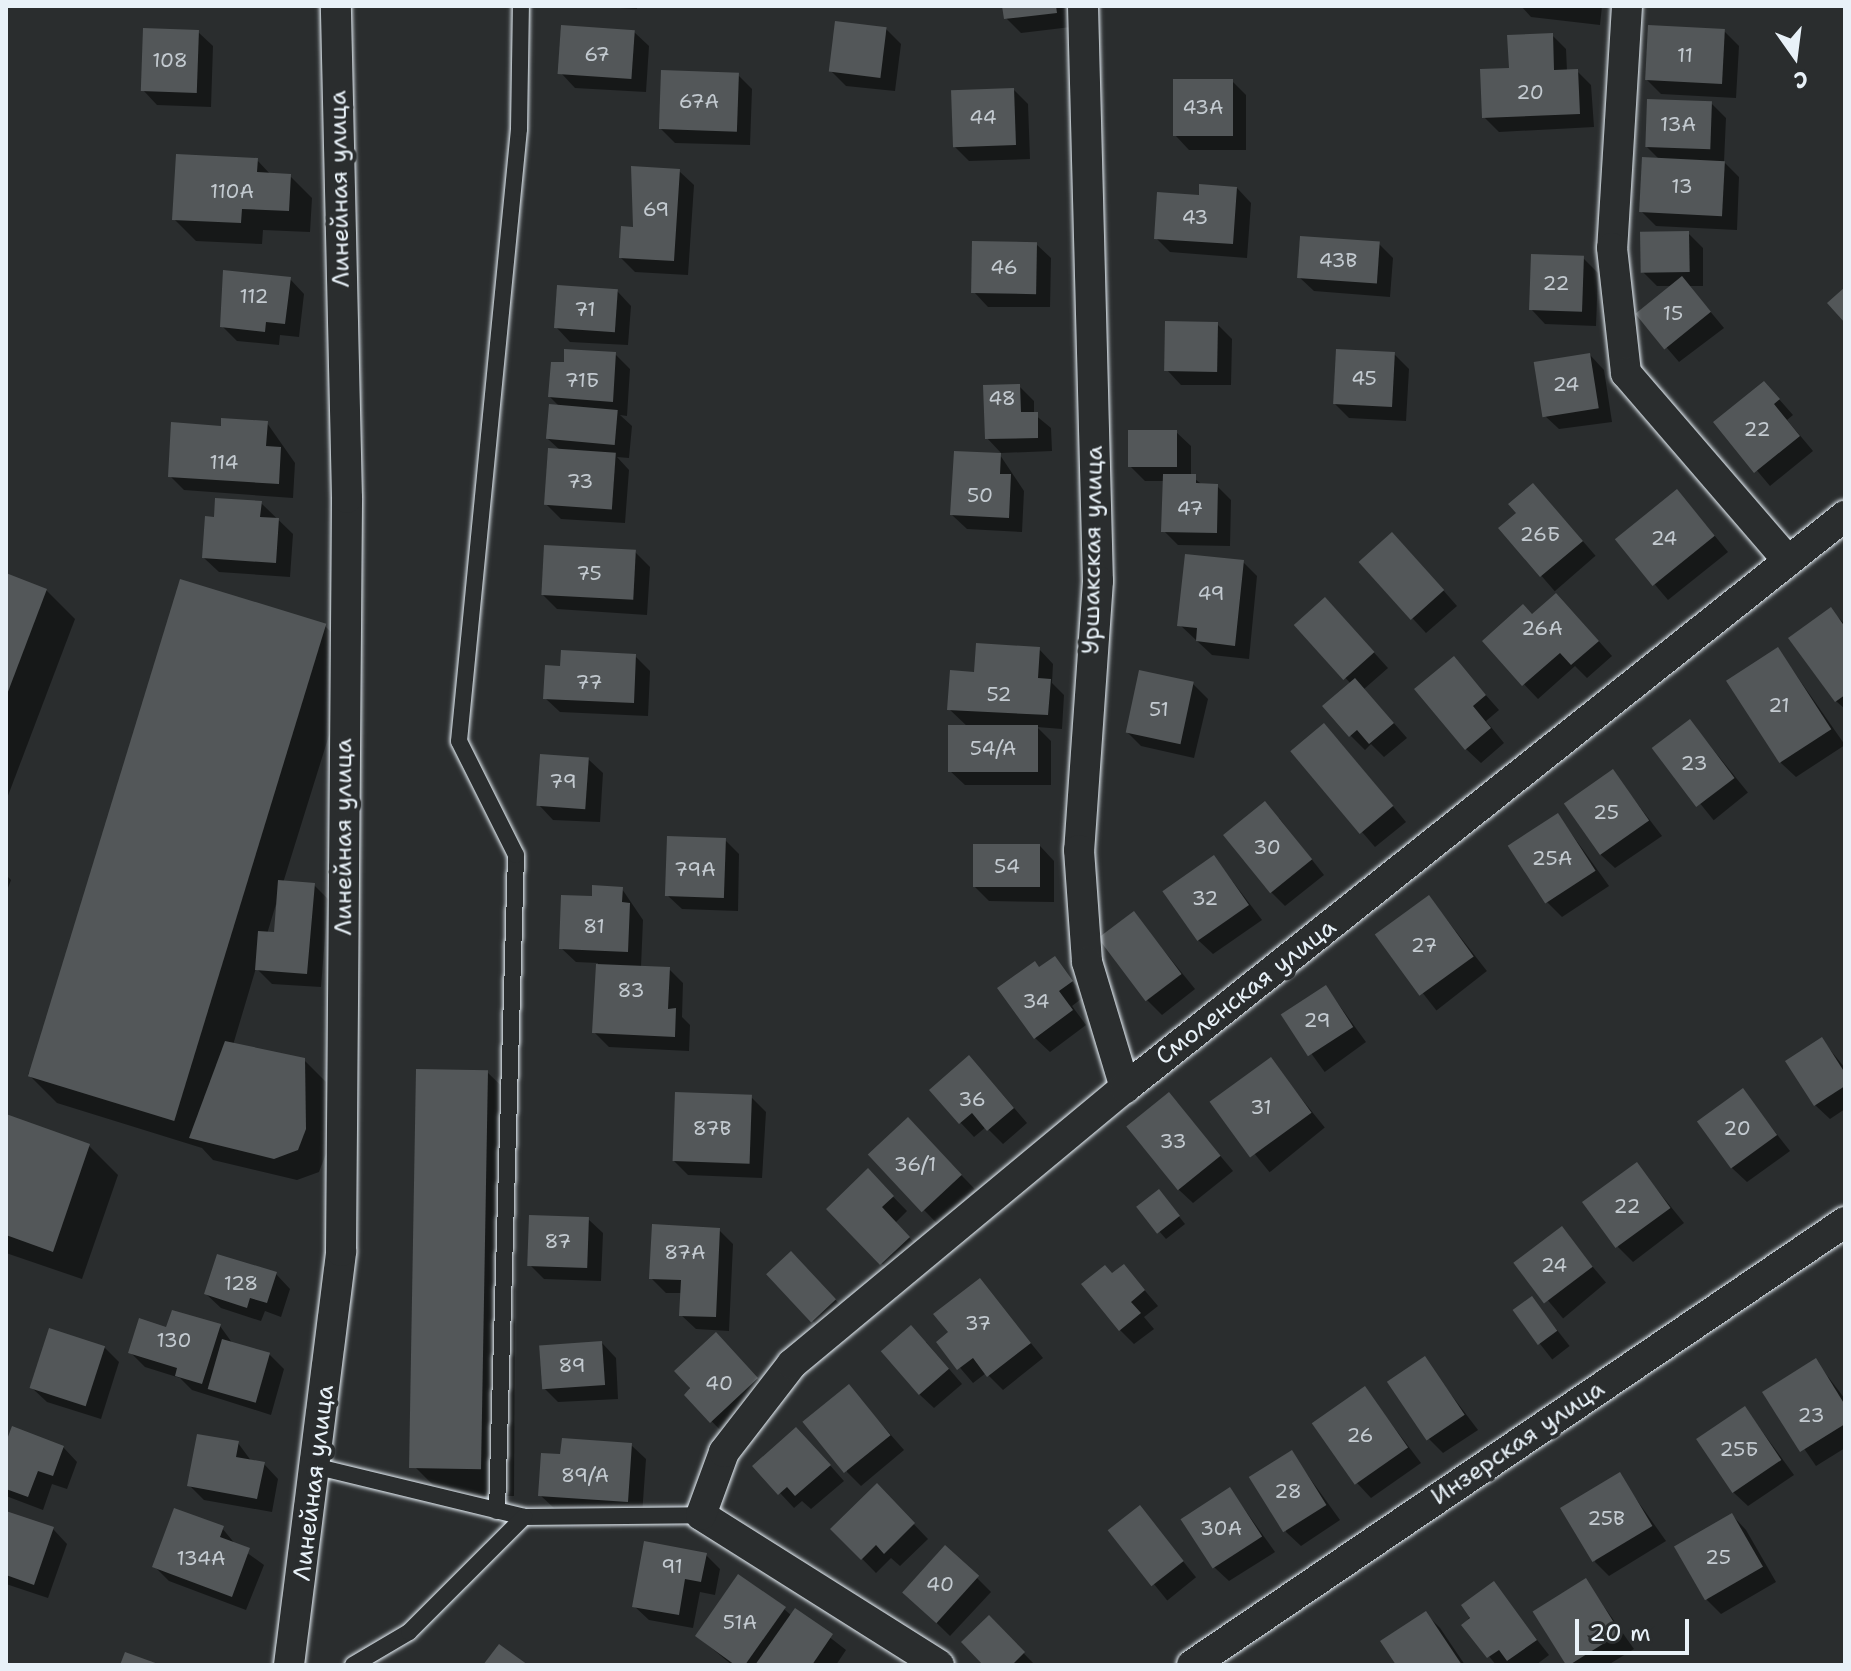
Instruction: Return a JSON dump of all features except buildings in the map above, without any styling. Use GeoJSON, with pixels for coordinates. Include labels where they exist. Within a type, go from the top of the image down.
{"type":"FeatureCollection","features":[{"type":"Feature","properties":{"kind":"street","name":"Линейная улица"},"geometry":{"type":"LineString","coordinates":[[289,1665],[318,1467],[342,1235],[347,498],[336,6]]}},
{"type":"Feature","properties":{"kind":"street","name":"Уршакская улица"},"geometry":{"type":"LineString","coordinates":[[1083,6],[1098,581],[1079,850],[1087,962],[1125,1088]]}},
{"type":"Feature","properties":{"kind":"street"},"geometry":{"type":"LineString","coordinates":[[1627,6],[1612,248],[1626,373],[1788,561]]}},
{"type":"Feature","properties":{"kind":"street","name":"Смоленская улица"},"geometry":{"type":"LineString","coordinates":[[701,1515],[724,1452],[792,1364],[1125,1088],[1845,516]]}},
{"type":"Feature","properties":{"kind":"street","name":"Инзерская улица"},"geometry":{"type":"LineString","coordinates":[[1192,1665],[1845,1222]]}},
{"type":"Feature","properties":{"kind":"street"},"geometry":{"type":"LineString","coordinates":[[701,1515],[939,1665]]}},
{"type":"Feature","properties":{"kind":"lane"},"geometry":{"type":"LineString","coordinates":[[497,1511],[516,855],[459,741],[519,129],[521,6]]}},
{"type":"Feature","properties":{"kind":"lane"},"geometry":{"type":"LineString","coordinates":[[318,1467],[524,1517],[701,1515]]}},
{"type":"Feature","properties":{"kind":"lane"},"geometry":{"type":"LineString","coordinates":[[353,1665],[409,1632],[524,1517]]}}]}
